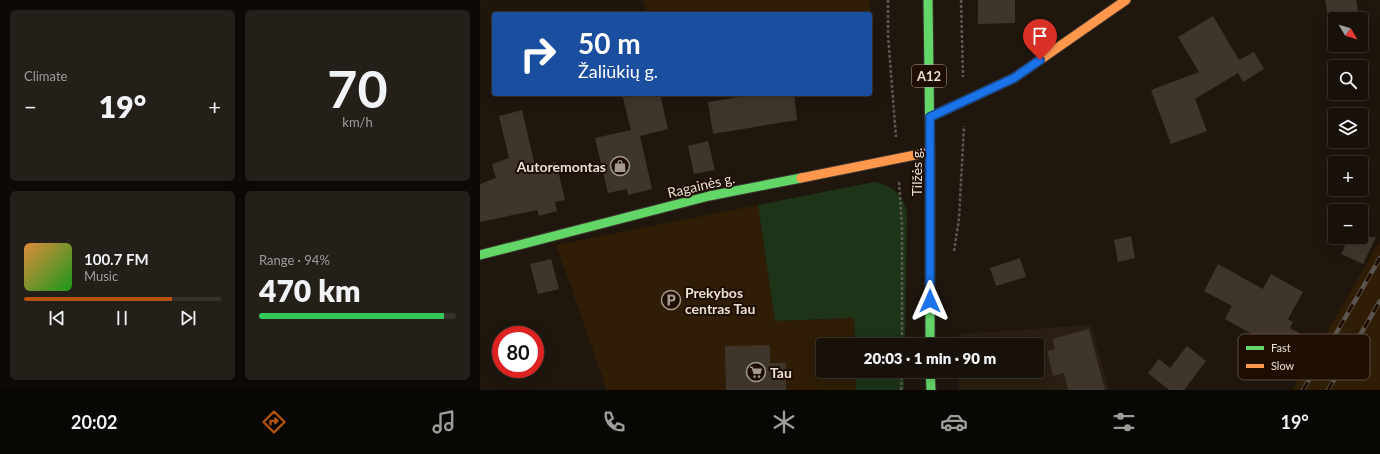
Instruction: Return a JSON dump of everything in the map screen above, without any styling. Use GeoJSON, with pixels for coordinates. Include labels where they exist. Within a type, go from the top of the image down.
{"type":"FeatureCollection","features":[{"type":"Feature","properties":{"kind":"main road","name":"Tilžės g."},"geometry":{"type":"LineString","coordinates":[[928,0],[930,117],[930,338]]}},
{"type":"Feature","properties":{"kind":"main road"},"geometry":{"type":"LineString","coordinates":[[930,117],[1014,78],[1126,0]]}},
{"type":"Feature","properties":{"kind":"main road","name":"Ragainės g."},"geometry":{"type":"LineString","coordinates":[[480,255],[709,196],[930,152]]}},
{"type":"Feature","properties":{"kind":"main road"},"geometry":{"type":"LineString","coordinates":[[930,378],[931,390]]}},
{"type":"Feature","properties":{"kind":"path"},"geometry":{"type":"LineString","coordinates":[[953,255],[960,211],[964,137],[961,0]]}},
{"type":"Feature","properties":{"kind":"path"},"geometry":{"type":"LineString","coordinates":[[902,378],[902,390]]}},
{"type":"Feature","properties":{"kind":"shaded area"},"geometry":{"type":"Polygon","coordinates":[[[643,0],[870,0],[870,12],[646,12],[643,0]]]}},
{"type":"Feature","properties":{"kind":"shaded area","name":"Prekybos centras Tau"},"geometry":{"type":"Polygon","coordinates":[[[758,205],[775,321],[854,318],[855,338],[816,338],[816,378],[855,378],[856,390],[606,390],[556,245],[758,205]]]}},
{"type":"Feature","properties":{"kind":"shaded area"},"geometry":{"type":"Polygon","coordinates":[[[1380,241],[1380,390],[1293,390],[1299,380],[1370,380],[1370,334],[1326,334],[1380,241]]]}},
{"type":"Feature","properties":{"kind":"shaded area"},"geometry":{"type":"Polygon","coordinates":[[[1091,325],[1109,390],[959,390],[959,378],[1044,378],[1044,338],[959,338],[959,334],[1091,325]]]}},
{"type":"Feature","properties":{"kind":"green space"},"geometry":{"type":"Polygon","coordinates":[[[874,182],[886,185],[895,191],[902,199],[907,211],[905,338],[855,338],[854,318],[775,321],[758,205],[874,182]]]}},
{"type":"Feature","properties":{"kind":"green space"},"geometry":{"type":"Polygon","coordinates":[[[855,378],[904,378],[904,390],[856,390],[855,378]]]}},
{"type":"Feature","properties":{"kind":"building"},"geometry":{"type":"Polygon","coordinates":[[[978,0],[1015,0],[1015,23],[978,24],[978,0]]]}},
{"type":"Feature","properties":{"kind":"building"},"geometry":{"type":"Polygon","coordinates":[[[1325,0],[1356,0],[1358,12],[1328,12],[1328,16],[1325,0]]]}},
{"type":"Feature","properties":{"kind":"building"},"geometry":{"type":"Polygon","coordinates":[[[1213,16],[1239,60],[1254,52],[1264,69],[1243,82],[1238,73],[1195,99],[1207,131],[1171,144],[1151,90],[1199,72],[1178,37],[1213,16]]]}},
{"type":"Feature","properties":{"kind":"building"},"geometry":{"type":"Polygon","coordinates":[[[622,96],[660,96],[668,129],[640,136],[652,189],[628,195],[627,189],[608,193],[595,138],[631,130],[622,96]]]}},
{"type":"Feature","properties":{"kind":"building"},"geometry":{"type":"Polygon","coordinates":[[[745,96],[794,96],[797,120],[713,134],[708,102],[745,96]]]}},
{"type":"Feature","properties":{"kind":"building"},"geometry":{"type":"Polygon","coordinates":[[[522,110],[535,166],[556,162],[565,200],[555,202],[557,211],[539,216],[537,210],[480,222],[480,184],[496,178],[492,164],[509,158],[499,116],[522,110]]]}},
{"type":"Feature","properties":{"kind":"building"},"geometry":{"type":"Polygon","coordinates":[[[708,141],[715,170],[694,174],[688,146],[708,141]]]}},
{"type":"Feature","properties":{"kind":"building"},"geometry":{"type":"Polygon","coordinates":[[[1131,236],[1135,258],[1118,262],[1114,240],[1131,236]]]}},
{"type":"Feature","properties":{"kind":"building"},"geometry":{"type":"Polygon","coordinates":[[[1368,237],[1376,237],[1363,264],[1341,254],[1346,244],[1368,244],[1368,237]]]}},
{"type":"Feature","properties":{"kind":"building"},"geometry":{"type":"Polygon","coordinates":[[[1020,258],[1026,277],[996,286],[990,268],[1020,258]]]}},
{"type":"Feature","properties":{"kind":"building"},"geometry":{"type":"Polygon","coordinates":[[[551,259],[559,289],[538,294],[530,264],[551,259]]]}},
{"type":"Feature","properties":{"kind":"building"},"geometry":{"type":"Polygon","coordinates":[[[1218,264],[1263,289],[1271,274],[1303,292],[1288,319],[1293,322],[1290,328],[1301,334],[1252,334],[1225,319],[1232,306],[1204,291],[1218,264]]]}},
{"type":"Feature","properties":{"kind":"building"},"geometry":{"type":"Polygon","coordinates":[[[1089,329],[1105,390],[1068,390],[1064,373],[1053,376],[1047,351],[1055,349],[1052,339],[1089,329]]]}},
{"type":"Feature","properties":{"kind":"building","name":"Tau"},"geometry":{"type":"Polygon","coordinates":[[[770,345],[770,363],[786,363],[786,390],[726,390],[725,346],[770,345]]]}},
{"type":"Feature","properties":{"kind":"building"},"geometry":{"type":"Polygon","coordinates":[[[1187,346],[1206,361],[1184,390],[1169,390],[1148,373],[1159,359],[1170,368],[1187,346]]]}},
{"type":"Feature","properties":{"kind":"railway"},"geometry":{"type":"LineString","coordinates":[[1336,334],[1380,258]]}},
{"type":"Feature","properties":{"kind":"railway"},"geometry":{"type":"LineString","coordinates":[[1361,334],[1380,301]]}},
{"type":"Feature","properties":{"kind":"railway"},"geometry":{"type":"LineString","coordinates":[[1303,390],[1309,380]]}},
{"type":"Feature","properties":{"kind":"railway"},"geometry":{"type":"LineString","coordinates":[[1328,390],[1334,380]]}},
{"type":"Feature","properties":{"kind":"traffic: fast"},"geometry":{"type":"LineString","coordinates":[[928,0],[930,338]]}},
{"type":"Feature","properties":{"kind":"traffic: fast"},"geometry":{"type":"LineString","coordinates":[[480,255],[709,196],[801,178]]}},
{"type":"Feature","properties":{"kind":"traffic: fast"},"geometry":{"type":"LineString","coordinates":[[930,378],[931,390]]}},
{"type":"Feature","properties":{"kind":"traffic: slow"},"geometry":{"type":"LineString","coordinates":[[930,117],[1014,78],[1126,0]]}},
{"type":"Feature","properties":{"kind":"traffic: slow"},"geometry":{"type":"LineString","coordinates":[[801,178],[930,152]]}},
{"type":"Feature","properties":{"kind":"place","name":"Autoremontas"},"geometry":{"type":"Point","coordinates":[620,166]}},
{"type":"Feature","properties":{"kind":"place","name":"Prekybos centras Tau"},"geometry":{"type":"Point","coordinates":[671,300]}},
{"type":"Feature","properties":{"kind":"place","name":"Tau"},"geometry":{"type":"Point","coordinates":[756,372]}},
{"type":"Feature","properties":{"kind":"route"},"geometry":{"type":"LineString","coordinates":[[930,301],[930,117],[1014,78],[1040,60]]}}]}
